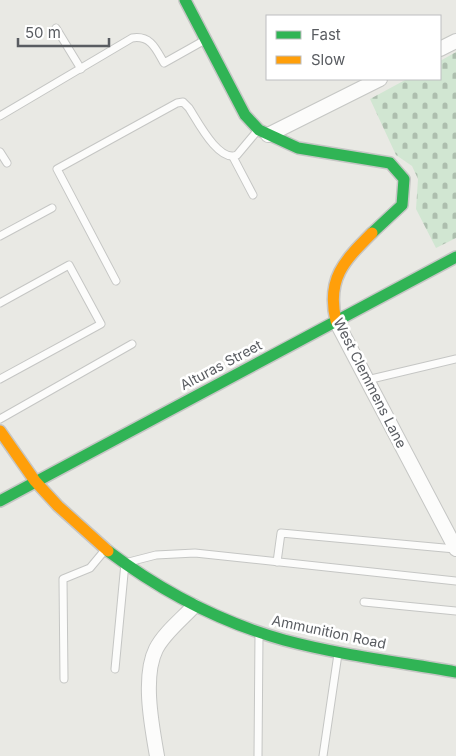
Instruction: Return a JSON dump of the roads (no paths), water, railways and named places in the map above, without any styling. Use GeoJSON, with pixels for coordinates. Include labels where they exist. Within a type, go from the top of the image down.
{"type":"FeatureCollection","features":[{"type":"Feature","properties":{"kind":"street","name":"West Clemmens Lane"},"geometry":{"type":"LineString","coordinates":[[184,0],[245,115],[263,133],[298,148],[390,163],[404,179],[402,205],[346,261],[334,282],[332,308],[336,321],[456,549]]}},
{"type":"Feature","properties":{"kind":"street"},"geometry":{"type":"LineString","coordinates":[[441,48],[456,41]]}},
{"type":"Feature","properties":{"kind":"street"},"geometry":{"type":"LineString","coordinates":[[263,133],[378,80]]}},
{"type":"Feature","properties":{"kind":"street","name":"Alturas Street"},"geometry":{"type":"LineString","coordinates":[[0,501],[456,257]]}},
{"type":"Feature","properties":{"kind":"street","name":"Ammunition Road"},"geometry":{"type":"LineString","coordinates":[[0,431],[35,481],[77,526],[125,563],[162,588],[194,606],[259,632],[339,651],[456,672]]}},
{"type":"Feature","properties":{"kind":"street"},"geometry":{"type":"LineString","coordinates":[[157,756],[148,709],[152,660],[157,648],[194,606]]}},
{"type":"Feature","properties":{"kind":"lane"},"geometry":{"type":"LineString","coordinates":[[56,28],[81,68]]}},
{"type":"Feature","properties":{"kind":"lane"},"geometry":{"type":"LineString","coordinates":[[0,116],[132,38],[141,37],[152,43],[164,63],[205,40]]}},
{"type":"Feature","properties":{"kind":"lane"},"geometry":{"type":"LineString","coordinates":[[116,281],[57,169],[177,103],[183,102],[220,152],[233,157],[253,195]]}},
{"type":"Feature","properties":{"kind":"lane"},"geometry":{"type":"LineString","coordinates":[[233,157],[238,155],[263,133]]}},
{"type":"Feature","properties":{"kind":"lane"},"geometry":{"type":"LineString","coordinates":[[0,152],[6,163]]}},
{"type":"Feature","properties":{"kind":"lane"},"geometry":{"type":"LineString","coordinates":[[0,236],[52,208]]}},
{"type":"Feature","properties":{"kind":"lane"},"geometry":{"type":"LineString","coordinates":[[0,302],[69,266],[101,324],[0,379]]}},
{"type":"Feature","properties":{"kind":"lane"},"geometry":{"type":"LineString","coordinates":[[0,419],[132,344]]}},
{"type":"Feature","properties":{"kind":"lane"},"geometry":{"type":"LineString","coordinates":[[367,380],[456,359]]}},
{"type":"Feature","properties":{"kind":"lane"},"geometry":{"type":"LineString","coordinates":[[277,562],[281,533],[456,549]]}},
{"type":"Feature","properties":{"kind":"lane"},"geometry":{"type":"LineString","coordinates":[[64,679],[63,579],[90,568],[106,548]]}},
{"type":"Feature","properties":{"kind":"lane"},"geometry":{"type":"LineString","coordinates":[[115,669],[125,563],[156,555],[195,553],[456,581]]}},
{"type":"Feature","properties":{"kind":"lane"},"geometry":{"type":"LineString","coordinates":[[364,602],[456,611]]}},
{"type":"Feature","properties":{"kind":"lane"},"geometry":{"type":"LineString","coordinates":[[258,756],[259,632]]}},
{"type":"Feature","properties":{"kind":"lane"},"geometry":{"type":"LineString","coordinates":[[323,756],[339,651]]}}]}
